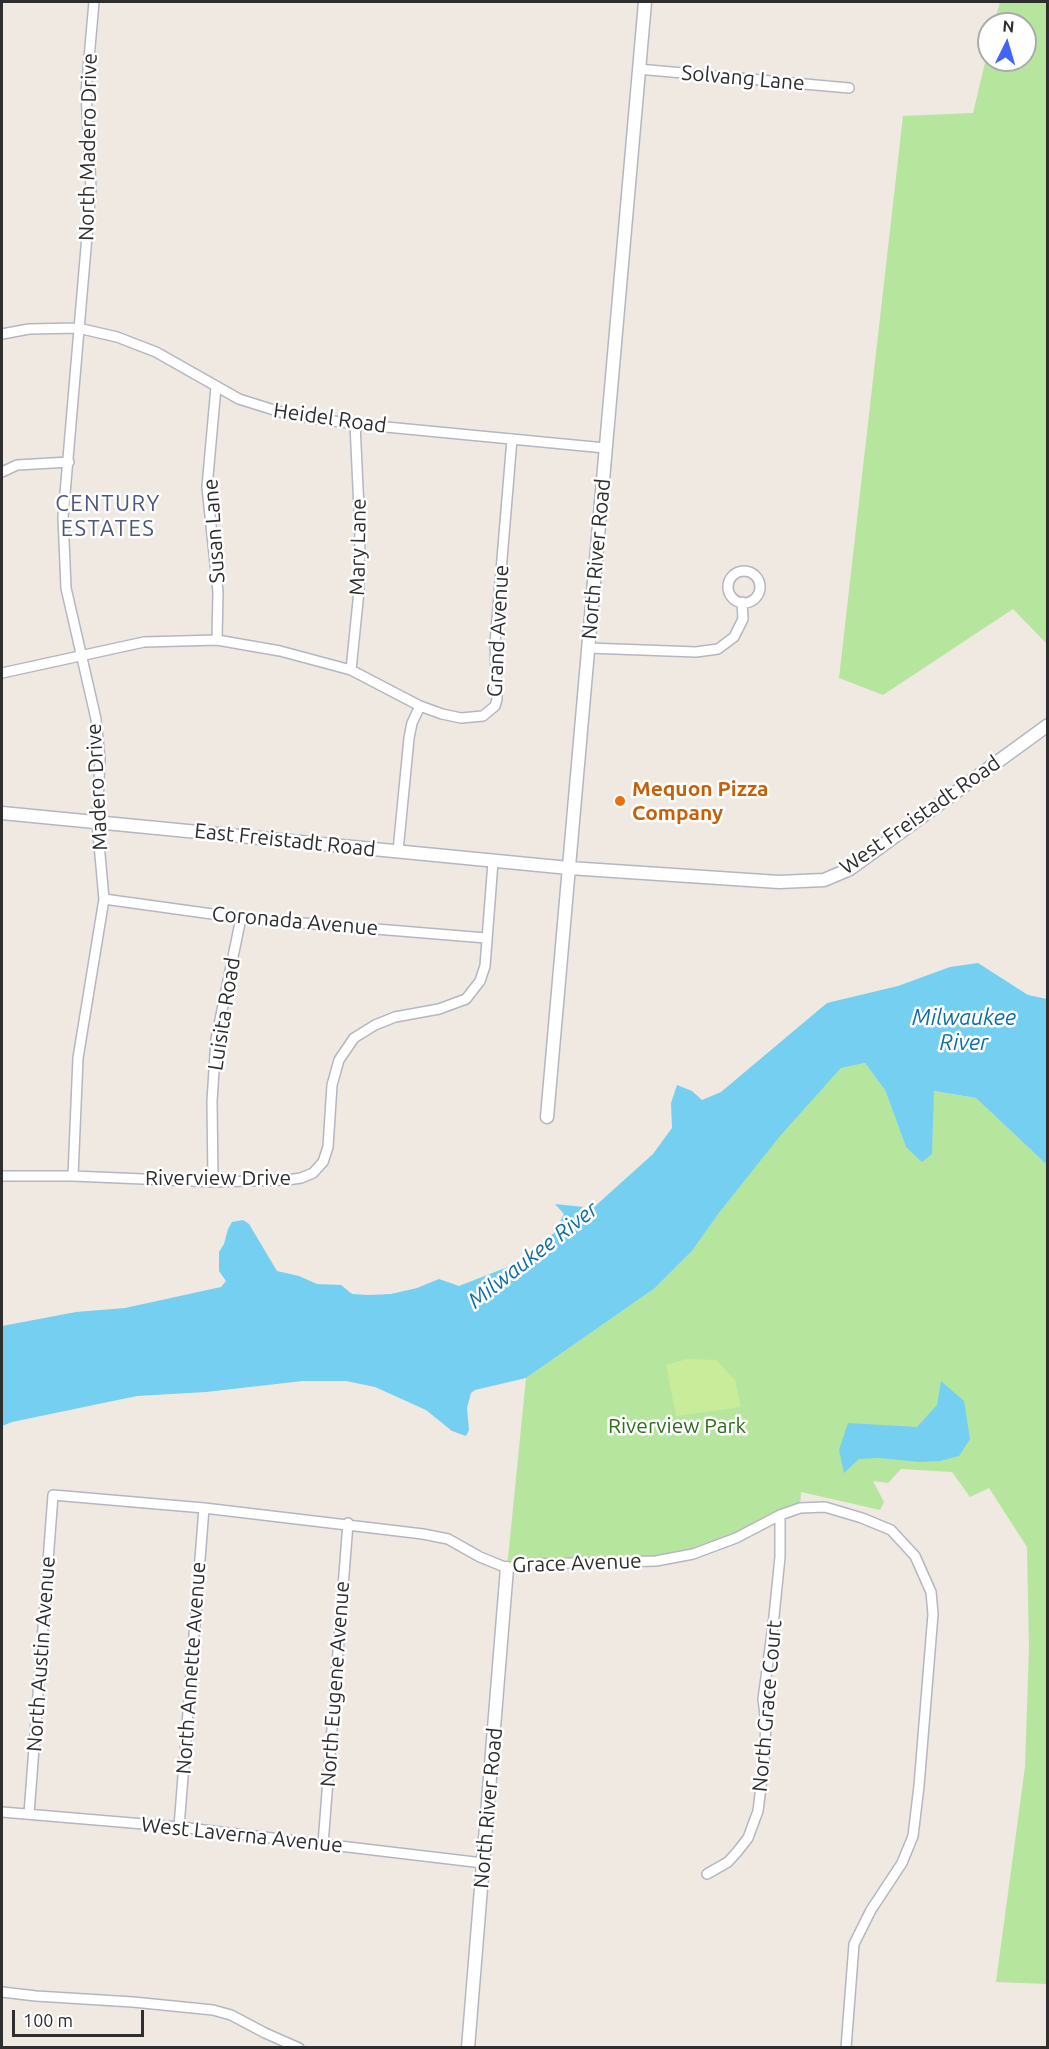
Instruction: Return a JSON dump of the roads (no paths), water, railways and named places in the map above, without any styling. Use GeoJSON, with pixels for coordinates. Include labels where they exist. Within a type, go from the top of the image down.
{"type":"FeatureCollection","features":[{"type":"Feature","properties":{"kind":"street","name":"North Madero Drive"},"geometry":{"type":"LineString","coordinates":[[78,328],[91,189],[86,92],[94,2]]}},
{"type":"Feature","properties":{"kind":"street","name":"North River Road"},"geometry":{"type":"LineString","coordinates":[[547,1117],[645,2]]}},
{"type":"Feature","properties":{"kind":"street","name":"Solvang Lane"},"geometry":{"type":"LineString","coordinates":[[638,69],[849,88]]}},
{"type":"Feature","properties":{"kind":"street","name":"Heidel Road"},"geometry":{"type":"LineString","coordinates":[[2,334],[29,329],[78,328],[117,337],[156,352],[244,401],[306,418],[605,448]]}},
{"type":"Feature","properties":{"kind":"street","name":"Madero Drive"},"geometry":{"type":"LineString","coordinates":[[73,1176],[78,1059],[104,899],[97,822],[100,759],[96,719],[66,588],[63,517],[78,328]]}},
{"type":"Feature","properties":{"kind":"street","name":"Susan Lane"},"geometry":{"type":"LineString","coordinates":[[216,387],[207,487],[218,592],[217,640]]}},
{"type":"Feature","properties":{"kind":"street","name":"Mary Lane"},"geometry":{"type":"LineString","coordinates":[[351,670],[359,591],[360,541],[355,424]]}},
{"type":"Feature","properties":{"kind":"street","name":"Grand Avenue"},"geometry":{"type":"LineString","coordinates":[[2,673],[144,642],[217,640],[280,651],[351,670],[420,705],[452,716],[471,718],[483,716],[495,706],[498,690],[496,627],[512,439]]}},
{"type":"Feature","properties":{"kind":"street"},"geometry":{"type":"LineString","coordinates":[[2,472],[17,465],[69,462]]}},
{"type":"Feature","properties":{"kind":"street"},"geometry":{"type":"LineString","coordinates":[[589,648],[696,652],[718,650],[734,637],[743,619],[742,602]]}},
{"type":"Feature","properties":{"kind":"street"},"geometry":{"type":"LineString","coordinates":[[398,851],[408,738],[420,705]]}},
{"type":"Feature","properties":{"kind":"street","name":"West Freistadt Road"},"geometry":{"type":"LineString","coordinates":[[569,868],[779,882],[824,880],[850,869],[1047,725]]}},
{"type":"Feature","properties":{"kind":"street","name":"East Freistadt Road"},"geometry":{"type":"LineString","coordinates":[[2,813],[569,868]]}},
{"type":"Feature","properties":{"kind":"street","name":"Riverview Drive"},"geometry":{"type":"LineString","coordinates":[[2,1176],[73,1176],[213,1182],[287,1180],[313,1173],[323,1162],[328,1148],[332,1085],[339,1060],[354,1038],[375,1025],[395,1017],[439,1009],[466,999],[480,981],[485,966],[493,862]]}},
{"type":"Feature","properties":{"kind":"street","name":"Coronada Avenue"},"geometry":{"type":"LineString","coordinates":[[104,899],[241,918],[486,938]]}},
{"type":"Feature","properties":{"kind":"street","name":"Luisita Road"},"geometry":{"type":"LineString","coordinates":[[213,1182],[216,1039],[241,918]]}},
{"type":"Feature","properties":{"kind":"street","name":"Grace Avenue"},"geometry":{"type":"LineString","coordinates":[[53,1495],[348,1523],[448,1539],[480,1557],[507,1568],[529,1564],[656,1560],[693,1554],[736,1538],[780,1515],[800,1508],[825,1507],[891,1530],[915,1556],[931,1592],[933,1614],[919,1786],[913,1836],[902,1863],[891,1883],[870,1910],[854,1944],[846,2048]]}},
{"type":"Feature","properties":{"kind":"street","name":"North Austin Avenue"},"geometry":{"type":"LineString","coordinates":[[28,1814],[53,1495]]}},
{"type":"Feature","properties":{"kind":"street","name":"North Annette Avenue"},"geometry":{"type":"LineString","coordinates":[[179,1827],[204,1508]]}},
{"type":"Feature","properties":{"kind":"street","name":"North Grace Court"},"geometry":{"type":"LineString","coordinates":[[707,1874],[728,1862],[737,1852],[748,1838],[758,1811],[764,1763],[766,1723],[764,1699],[780,1557],[780,1515]]}},
{"type":"Feature","properties":{"kind":"street","name":"North Eugene Avenue"},"geometry":{"type":"LineString","coordinates":[[323,1844],[348,1523]]}},
{"type":"Feature","properties":{"kind":"street","name":"North River Road"},"geometry":{"type":"LineString","coordinates":[[468,2048],[507,1568]]}},
{"type":"Feature","properties":{"kind":"street","name":"West Laverna Avenue"},"geometry":{"type":"LineString","coordinates":[[2,1812],[179,1827],[483,1863]]}},
{"type":"Feature","properties":{"kind":"street"},"geometry":{"type":"LineString","coordinates":[[2,1992],[207,2009],[231,2016],[299,2048]]}},
{"type":"Feature","properties":{"kind":"water","name":"Milwaukee River"},"geometry":{"type":"Polygon","coordinates":[[[978,963],[1028,995],[1047,999],[1047,1165],[976,1098],[934,1091],[932,1154],[922,1162],[906,1147],[885,1090],[865,1063],[841,1068],[780,1136],[692,1251],[655,1288],[526,1378],[475,1390],[471,1393],[467,1408],[469,1430],[466,1436],[452,1431],[426,1410],[375,1387],[346,1381],[303,1381],[206,1392],[137,1396],[2,1426],[2,1326],[76,1312],[125,1308],[221,1287],[226,1281],[219,1271],[219,1252],[232,1222],[243,1220],[249,1224],[277,1271],[299,1276],[317,1284],[341,1285],[352,1294],[369,1295],[391,1294],[417,1288],[439,1279],[459,1286],[523,1261],[554,1233],[564,1214],[555,1204],[593,1208],[653,1154],[672,1128],[671,1103],[677,1085],[692,1091],[702,1100],[721,1092],[827,1003],[898,986],[950,967],[978,963]]]}},
{"type":"Feature","properties":{"kind":"water"},"geometry":{"type":"Polygon","coordinates":[[[941,1381],[964,1401],[970,1439],[959,1456],[940,1461],[919,1462],[879,1458],[859,1459],[844,1473],[839,1450],[848,1423],[917,1427],[937,1405],[941,1381]]]}},
{"type":"Feature","properties":{"kind":"place","name":"Mequon Pizza Company"},"geometry":{"type":"Point","coordinates":[620,801]}},
{"type":"Feature","properties":{"kind":"district","name":"CENTURY ESTATES"},"geometry":{"type":"Point","coordinates":[108,516]}},
{"type":"Feature","properties":{"kind":"park label","name":"Riverview Park"},"geometry":{"type":"Point","coordinates":[677,1426]}}]}
